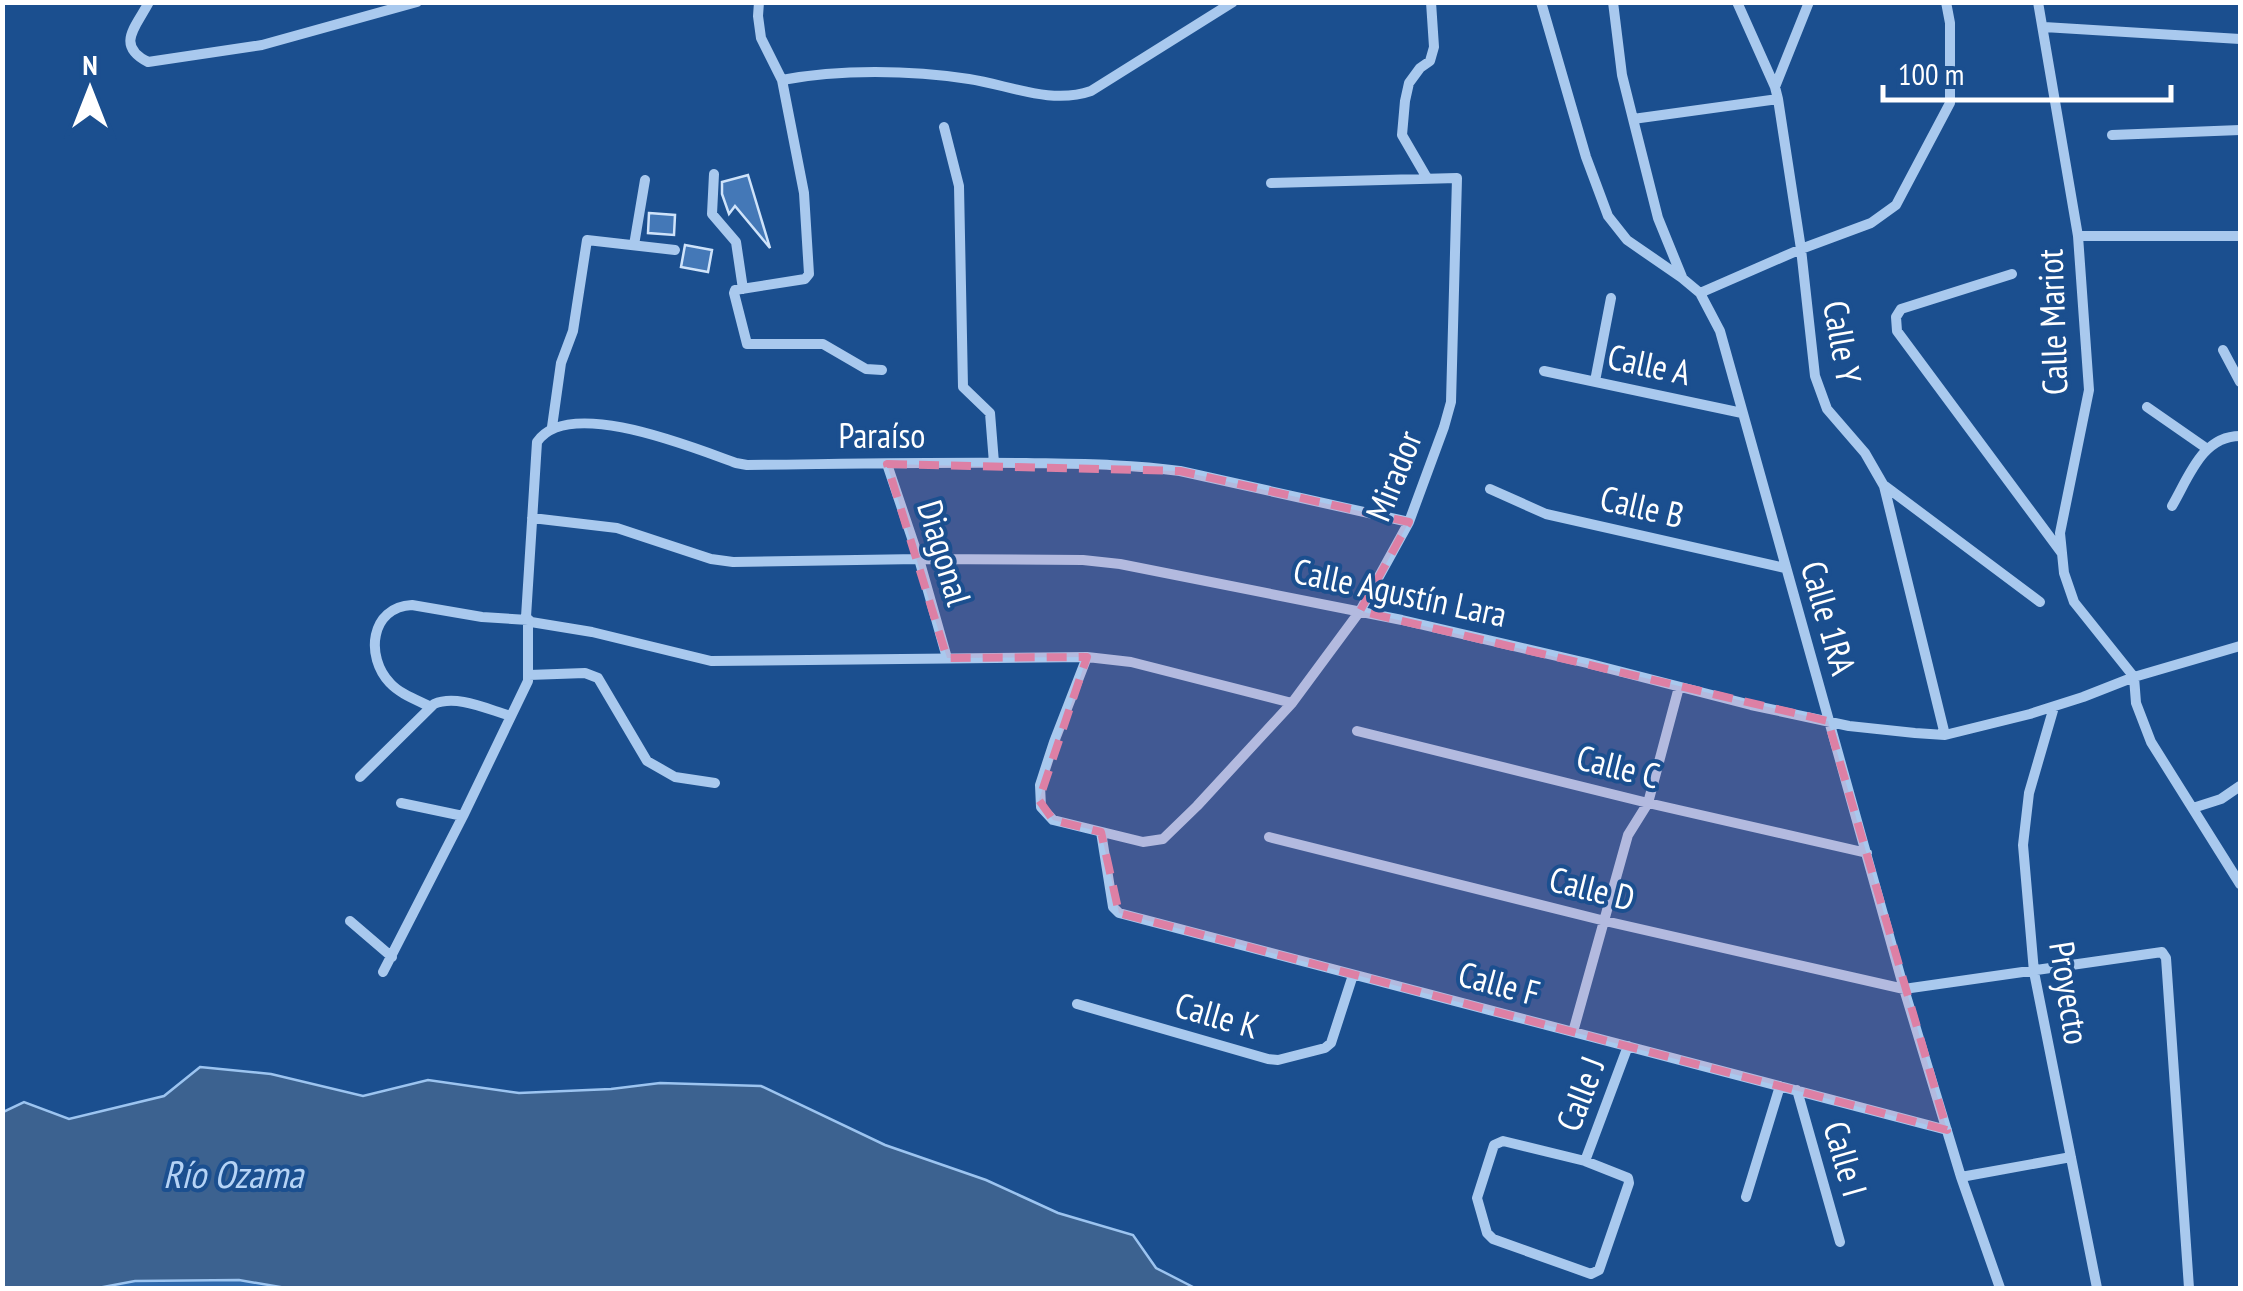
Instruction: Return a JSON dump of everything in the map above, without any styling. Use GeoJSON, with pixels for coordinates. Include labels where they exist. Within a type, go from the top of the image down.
{"type":"FeatureCollection","features":[{"type":"Feature","properties":{"kind":"street"},"geometry":{"type":"LineString","coordinates":[[148,2],[131,35],[130,46],[134,54],[148,62],[262,44],[417,2]]}},
{"type":"Feature","properties":{"kind":"street"},"geometry":{"type":"LineString","coordinates":[[760,2],[761,38],[782,80],[804,194],[808,274],[806,278],[735,290],[748,344],[822,344],[866,368],[882,370]]}},
{"type":"Feature","properties":{"kind":"street"},"geometry":{"type":"LineString","coordinates":[[782,80],[818,73],[918,73],[971,79],[1014,90],[1077,96],[1233,2]]}},
{"type":"Feature","properties":{"kind":"street"},"geometry":{"type":"LineString","coordinates":[[1271,183],[1427,178],[1402,134],[1410,83],[1430,61],[1434,47],[1430,2]]}},
{"type":"Feature","properties":{"kind":"street","name":"Calle 1RA"},"geometry":{"type":"LineString","coordinates":[[1541,2],[1586,157],[1608,216],[1627,240],[1700,293],[1720,330],[1904,989],[1961,1177],[2000,1288]]}},
{"type":"Feature","properties":{"kind":"street"},"geometry":{"type":"LineString","coordinates":[[1613,2],[1622,74],[1633,119],[1658,218],[1682,278]]}},
{"type":"Feature","properties":{"kind":"street","name":"Calle Y"},"geometry":{"type":"LineString","coordinates":[[1737,2],[1777,93],[1815,376],[1827,409],[1865,453],[1884,486],[1945,734]]}},
{"type":"Feature","properties":{"kind":"street"},"geometry":{"type":"LineString","coordinates":[[1633,119],[1777,93],[1810,2]]}},
{"type":"Feature","properties":{"kind":"street"},"geometry":{"type":"LineString","coordinates":[[1700,293],[1870,223],[1896,205],[1950,103],[1950,23],[1946,2]]}},
{"type":"Feature","properties":{"kind":"street","name":"Calle Mariot"},"geometry":{"type":"LineString","coordinates":[[2038,2],[2078,236],[2089,390],[2060,533],[2064,573],[2074,602],[2134,677]]}},
{"type":"Feature","properties":{"kind":"street"},"geometry":{"type":"LineString","coordinates":[[2044,28],[2240,39]]}},
{"type":"Feature","properties":{"kind":"street"},"geometry":{"type":"LineString","coordinates":[[944,128],[960,186],[962,383],[964,391],[989,410],[994,463]]}},
{"type":"Feature","properties":{"kind":"street"},"geometry":{"type":"LineString","coordinates":[[2112,135],[2240,130]]}},
{"type":"Feature","properties":{"kind":"street"},"geometry":{"type":"LineString","coordinates":[[714,174],[712,212],[736,242],[743,289]]}},
{"type":"Feature","properties":{"kind":"street","name":"Mirador"},"geometry":{"type":"LineString","coordinates":[[1087,657],[1040,784],[1041,806],[1053,820],[1143,842],[1162,839],[1198,806],[1292,703],[1360,611],[1409,522],[1451,402],[1458,180],[1427,178]]}},
{"type":"Feature","properties":{"kind":"street"},"geometry":{"type":"LineString","coordinates":[[634,245],[645,180]]}},
{"type":"Feature","properties":{"kind":"street"},"geometry":{"type":"LineString","coordinates":[[2078,236],[2240,236]]}},
{"type":"Feature","properties":{"kind":"street"},"geometry":{"type":"LineString","coordinates":[[383,972],[529,675],[527,618],[534,450],[543,433],[552,428],[561,363],[574,330],[586,241],[675,250]]}},
{"type":"Feature","properties":{"kind":"street"},"geometry":{"type":"LineString","coordinates":[[2012,274],[1900,309],[1897,331],[2062,553]]}},
{"type":"Feature","properties":{"kind":"street"},"geometry":{"type":"LineString","coordinates":[[1595,381],[1611,298]]}},
{"type":"Feature","properties":{"kind":"street"},"geometry":{"type":"LineString","coordinates":[[2223,350],[2240,382]]}},
{"type":"Feature","properties":{"kind":"street","name":"Calle A"},"geometry":{"type":"LineString","coordinates":[[1544,371],[1742,413]]}},
{"type":"Feature","properties":{"kind":"street"},"geometry":{"type":"LineString","coordinates":[[2147,407],[2206,448]]}},
{"type":"Feature","properties":{"kind":"street","name":"Paraíso"},"geometry":{"type":"LineString","coordinates":[[552,428],[584,424],[633,430],[742,464],[994,463],[1114,465],[1180,471],[1409,522]]}},
{"type":"Feature","properties":{"kind":"street"},"geometry":{"type":"LineString","coordinates":[[2172,506],[2206,448],[2226,436],[2240,436]]}},
{"type":"Feature","properties":{"kind":"street","name":"Diagonal"},"geometry":{"type":"LineString","coordinates":[[887,464],[947,658]]}},
{"type":"Feature","properties":{"kind":"street"},"geometry":{"type":"LineString","coordinates":[[1884,486],[2040,602]]}},
{"type":"Feature","properties":{"kind":"street","name":"Calle B"},"geometry":{"type":"LineString","coordinates":[[1490,489],[1546,514],[1785,568]]}},
{"type":"Feature","properties":{"kind":"street","name":"Calle Agustín Lara"},"geometry":{"type":"LineString","coordinates":[[532,518],[617,528],[721,561],[1099,561],[1360,611],[1678,687],[1882,730],[1945,734],[2054,707],[2134,677],[2240,646]]}},
{"type":"Feature","properties":{"kind":"street"},"geometry":{"type":"LineString","coordinates":[[431,707],[399,691],[376,660],[374,641],[379,625],[385,616],[402,606],[527,618],[711,661],[1087,657],[1130,662],[1292,703]]}},
{"type":"Feature","properties":{"kind":"street"},"geometry":{"type":"LineString","coordinates":[[529,675],[585,673],[598,678],[647,761],[675,776],[714,783]]}},
{"type":"Feature","properties":{"kind":"street"},"geometry":{"type":"LineString","coordinates":[[2134,677],[2136,703],[2150,742],[2240,884]]}},
{"type":"Feature","properties":{"kind":"street"},"geometry":{"type":"LineString","coordinates":[[1573,1032],[1628,834],[1648,803],[1678,687]]}},
{"type":"Feature","properties":{"kind":"street"},"geometry":{"type":"LineString","coordinates":[[360,776],[442,700],[512,716]]}},
{"type":"Feature","properties":{"kind":"street","name":"Proyecto"},"geometry":{"type":"LineString","coordinates":[[2054,707],[2029,793],[2023,845],[2034,972],[2098,1288]]}},
{"type":"Feature","properties":{"kind":"street","name":"Calle C"},"geometry":{"type":"LineString","coordinates":[[1358,731],[1867,853]]}},
{"type":"Feature","properties":{"kind":"street"},"geometry":{"type":"LineString","coordinates":[[2194,808],[2221,799],[2240,786]]}},
{"type":"Feature","properties":{"kind":"street"},"geometry":{"type":"LineString","coordinates":[[401,803],[463,816]]}},
{"type":"Feature","properties":{"kind":"street","name":"Calle F"},"geometry":{"type":"LineString","coordinates":[[1101,832],[1113,907],[1119,913],[1946,1130]]}},
{"type":"Feature","properties":{"kind":"street","name":"Calle D"},"geometry":{"type":"LineString","coordinates":[[1269,837],[1605,921],[1904,989]]}},
{"type":"Feature","properties":{"kind":"street"},"geometry":{"type":"LineString","coordinates":[[350,921],[392,957]]}},
{"type":"Feature","properties":{"kind":"street"},"geometry":{"type":"LineString","coordinates":[[1904,989],[2162,952],[2166,958],[2190,1288]]}},
{"type":"Feature","properties":{"kind":"street","name":"Calle K"},"geometry":{"type":"LineString","coordinates":[[1077,1004],[1278,1060],[1331,1043],[1353,974]]}},
{"type":"Feature","properties":{"kind":"street","name":"Calle J"},"geometry":{"type":"LineString","coordinates":[[1585,1161],[1628,1046]]}},
{"type":"Feature","properties":{"kind":"street"},"geometry":{"type":"LineString","coordinates":[[1746,1197],[1780,1086]]}},
{"type":"Feature","properties":{"kind":"street","name":"Calle I"},"geometry":{"type":"LineString","coordinates":[[1797,1090],[1840,1242]]}},
{"type":"Feature","properties":{"kind":"street"},"geometry":{"type":"LineString","coordinates":[[1498,1142],[1585,1161],[1624,1175],[1629,1183],[1599,1270],[1591,1274],[1490,1237],[1478,1194],[1498,1142]]}},
{"type":"Feature","properties":{"kind":"street"},"geometry":{"type":"LineString","coordinates":[[1961,1177],[2071,1157]]}},
{"type":"Feature","properties":{"kind":"highlighted area"},"geometry":{"type":"Polygon","coordinates":[[[887,464],[1180,471],[1409,522],[1360,611],[1828,721],[1947,1130],[1119,913],[1101,832],[1053,820],[1039,800],[1087,657],[947,658],[887,464]]]}},
{"type":"Feature","properties":{"kind":"shaded area"},"geometry":{"type":"Polygon","coordinates":[[[239,1280],[286,1288],[98,1288],[135,1281],[239,1280]]]}},
{"type":"Feature","properties":{"kind":"water","name":"Río Ozama"},"geometry":{"type":"Polygon","coordinates":[[[200,1067],[271,1074],[363,1096],[428,1080],[519,1093],[660,1083],[761,1086],[885,1145],[986,1180],[1058,1213],[1133,1235],[1156,1268],[1195,1288],[286,1288],[239,1280],[135,1281],[98,1288],[3,1288],[3,1112],[24,1102],[69,1119],[164,1096],[200,1067]]]}},
{"type":"Feature","properties":{"kind":"building"},"geometry":{"type":"Polygon","coordinates":[[[748,175],[770,248],[735,206],[729,214],[722,194],[722,182],[748,175]]]}},
{"type":"Feature","properties":{"kind":"building"},"geometry":{"type":"Polygon","coordinates":[[[649,213],[675,215],[674,235],[648,233],[649,213]]]}},
{"type":"Feature","properties":{"kind":"building"},"geometry":{"type":"Polygon","coordinates":[[[685,245],[712,250],[708,272],[681,267],[685,245]]]}}]}
